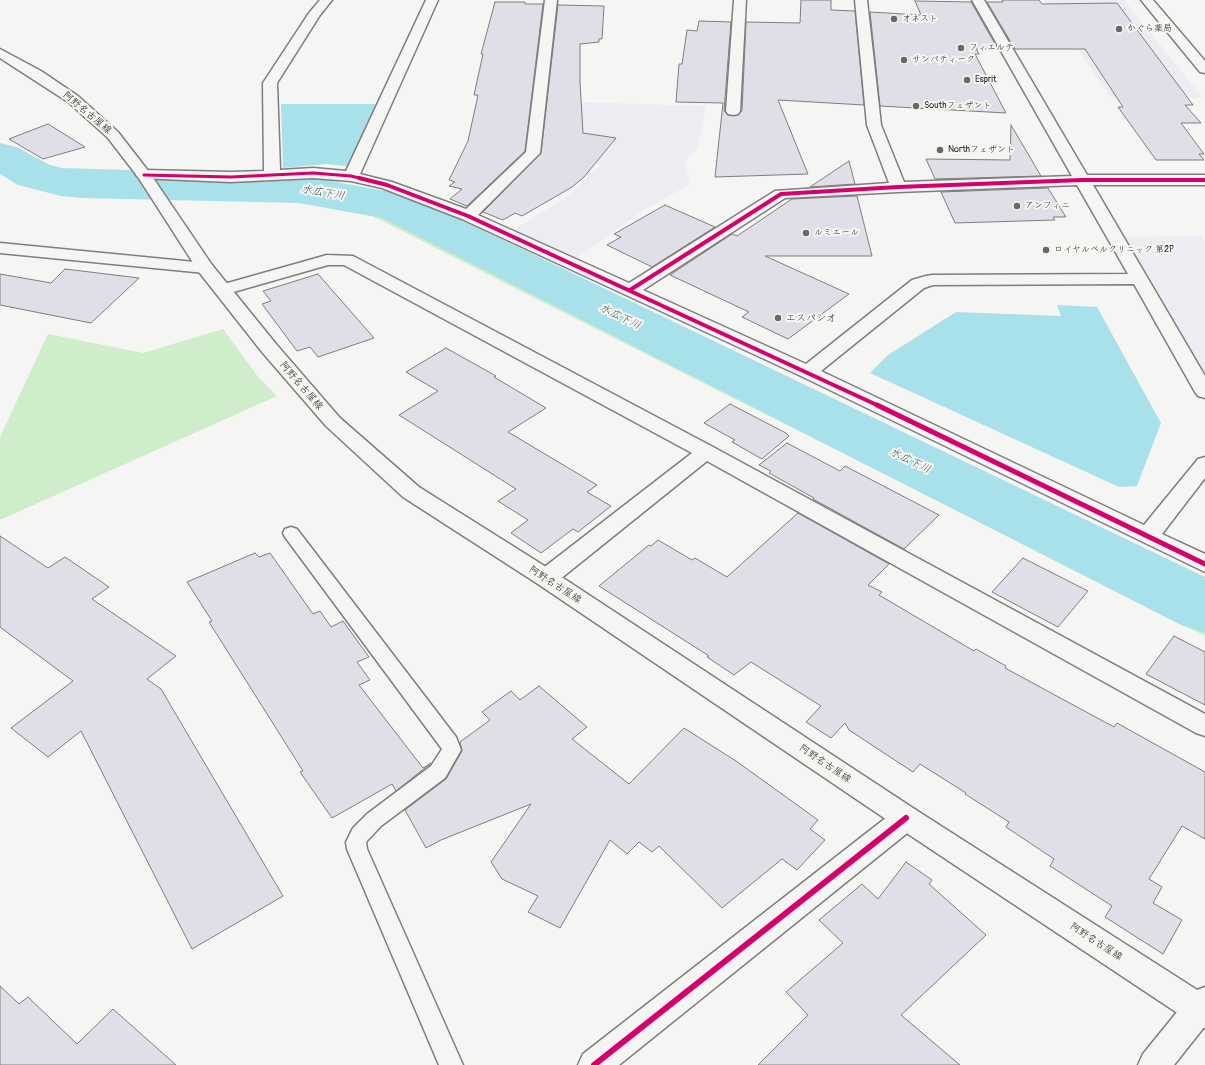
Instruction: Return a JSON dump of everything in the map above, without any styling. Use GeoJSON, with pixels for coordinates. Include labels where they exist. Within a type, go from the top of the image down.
{"type":"FeatureCollection","features":[{"type":"Feature","properties":{"kind":"street"},"geometry":{"type":"LineString","coordinates":[[272,174],[270,83],[315,13],[326,0]]}},
{"type":"Feature","properties":{"kind":"street"},"geometry":{"type":"LineString","coordinates":[[351,176],[432,0]]}},
{"type":"Feature","properties":{"kind":"street"},"geometry":{"type":"LineString","coordinates":[[468,216],[533,153],[552,0]]}},
{"type":"Feature","properties":{"kind":"street"},"geometry":{"type":"LineString","coordinates":[[733,111],[740,0]]}},
{"type":"Feature","properties":{"kind":"street"},"geometry":{"type":"LineString","coordinates":[[861,0],[874,125],[898,187]]}},
{"type":"Feature","properties":{"kind":"street"},"geometry":{"type":"LineString","coordinates":[[978,0],[1205,392]]}},
{"type":"Feature","properties":{"kind":"street"},"geometry":{"type":"LineString","coordinates":[[1147,0],[1205,69]]}},
{"type":"Feature","properties":{"kind":"street","name":"阿野名古屋線"},"geometry":{"type":"LineString","coordinates":[[0,53],[36,74],[73,99],[113,135],[148,182],[205,268],[274,354],[332,422],[411,492],[546,578],[906,818],[1203,1008]]}},
{"type":"Feature","properties":{"kind":"street"},"geometry":{"type":"LineString","coordinates":[[148,182],[272,174],[313,173],[351,176],[387,185],[468,216],[808,372],[1205,564]]}},
{"type":"Feature","properties":{"kind":"street"},"geometry":{"type":"LineString","coordinates":[[630,290],[781,194],[898,187],[1082,180],[1205,180]]}},
{"type":"Feature","properties":{"kind":"street"},"geometry":{"type":"LineString","coordinates":[[0,248],[205,268]]}},
{"type":"Feature","properties":{"kind":"street"},"geometry":{"type":"LineString","coordinates":[[223,290],[327,260],[347,260],[706,452],[1205,726]]}},
{"type":"Feature","properties":{"kind":"street"},"geometry":{"type":"LineString","coordinates":[[808,372],[918,284],[932,280],[1140,279]]}},
{"type":"Feature","properties":{"kind":"street"},"geometry":{"type":"LineString","coordinates":[[546,578],[706,452]]}},
{"type":"Feature","properties":{"kind":"street"},"geometry":{"type":"LineString","coordinates":[[1148,536],[1205,464]]}},
{"type":"Feature","properties":{"kind":"street"},"geometry":{"type":"LineString","coordinates":[[594,1065],[906,818]]}},
{"type":"Feature","properties":{"kind":"street"},"geometry":{"type":"LineString","coordinates":[[1154,1065],[1203,1008]]}},
{"type":"Feature","properties":{"kind":"lane"},"geometry":{"type":"LineString","coordinates":[[291,533],[449,742],[452,750],[438,772],[374,820],[360,834],[356,842],[357,849],[451,1065]]}},
{"type":"Feature","properties":{"kind":"shaded area"},"geometry":{"type":"Polygon","coordinates":[[[1044,0],[1124,0],[1203,98],[1111,98],[1044,0]]]}},
{"type":"Feature","properties":{"kind":"shaded area"},"geometry":{"type":"Polygon","coordinates":[[[547,101],[706,106],[698,147],[685,161],[690,184],[641,212],[577,258],[514,230],[572,193],[600,165],[542,152],[547,101]]]}},
{"type":"Feature","properties":{"kind":"shaded area"},"geometry":{"type":"Polygon","coordinates":[[[1201,236],[1205,242],[1205,372],[1125,237],[1201,236]]]}},
{"type":"Feature","properties":{"kind":"green space"},"geometry":{"type":"Polygon","coordinates":[[[172,188],[295,193],[345,199],[383,206],[404,214],[1205,614],[1205,636],[370,215],[338,206],[289,201],[178,197],[172,188]]]}},
{"type":"Feature","properties":{"kind":"green space"},"geometry":{"type":"Polygon","coordinates":[[[223,329],[259,378],[277,396],[0,520],[0,437],[48,334],[143,353],[223,329]]]}},
{"type":"Feature","properties":{"kind":"water"},"geometry":{"type":"Polygon","coordinates":[[[281,104],[376,104],[347,166],[325,164],[283,168],[281,104]]]}},
{"type":"Feature","properties":{"kind":"water"},"geometry":{"type":"Polygon","coordinates":[[[1057,305],[1097,307],[1161,423],[1137,486],[1119,487],[870,373],[888,355],[956,312],[1061,316],[1057,305]]]}},
{"type":"Feature","properties":{"kind":"building"},"geometry":{"type":"Polygon","coordinates":[[[801,0],[831,0],[831,10],[855,11],[864,105],[778,100],[808,174],[715,177],[723,103],[676,102],[679,64],[682,64],[687,30],[697,31],[699,21],[731,22],[724,111],[728,115],[738,115],[742,111],[746,22],[800,23],[801,0]]]}},
{"type":"Feature","properties":{"kind":"building"},"geometry":{"type":"Polygon","coordinates":[[[1002,0],[1039,0],[1042,4],[1117,3],[1193,105],[1185,105],[1201,123],[1181,123],[1204,154],[1199,154],[1204,160],[1156,160],[1118,107],[1123,107],[1085,49],[1015,49],[987,2],[1003,2],[1002,0]]]}},
{"type":"Feature","properties":{"kind":"building"},"geometry":{"type":"Polygon","coordinates":[[[915,1],[971,2],[998,49],[976,49],[979,54],[975,54],[1006,113],[880,106],[870,12],[921,15],[915,1]]]}},
{"type":"Feature","properties":{"kind":"building"},"geometry":{"type":"Polygon","coordinates":[[[495,2],[525,2],[525,4],[543,4],[525,151],[467,206],[450,199],[462,189],[449,186],[455,182],[449,180],[468,141],[478,95],[474,95],[483,54],[481,54],[495,2]]]}},
{"type":"Feature","properties":{"kind":"building"},"geometry":{"type":"Polygon","coordinates":[[[558,5],[604,6],[602,39],[599,39],[599,42],[580,44],[580,82],[583,133],[616,138],[584,177],[572,187],[522,216],[515,213],[503,220],[483,212],[541,153],[558,5]]]}},
{"type":"Feature","properties":{"kind":"building"},"geometry":{"type":"Polygon","coordinates":[[[48,124],[85,147],[43,159],[9,139],[48,124]]]}},
{"type":"Feature","properties":{"kind":"building"},"geometry":{"type":"Polygon","coordinates":[[[1011,125],[1041,176],[935,179],[926,159],[1010,160],[1011,125]]]}},
{"type":"Feature","properties":{"kind":"building"},"geometry":{"type":"Polygon","coordinates":[[[849,161],[855,184],[810,187],[849,161]]]}},
{"type":"Feature","properties":{"kind":"building","name":"アンフィニ"},"geometry":{"type":"Polygon","coordinates":[[[1048,188],[1066,217],[1053,217],[1055,220],[955,223],[941,192],[1048,188]]]}},
{"type":"Feature","properties":{"kind":"building"},"geometry":{"type":"Polygon","coordinates":[[[857,196],[872,256],[765,256],[849,294],[788,339],[742,317],[749,312],[670,275],[732,234],[737,236],[792,199],[857,196]]]}},
{"type":"Feature","properties":{"kind":"building"},"geometry":{"type":"Polygon","coordinates":[[[665,205],[715,227],[652,267],[607,245],[621,237],[614,234],[665,205]]]}},
{"type":"Feature","properties":{"kind":"building"},"geometry":{"type":"Polygon","coordinates":[[[65,269],[139,278],[91,323],[0,305],[0,274],[51,283],[65,269]]]}},
{"type":"Feature","properties":{"kind":"building"},"geometry":{"type":"Polygon","coordinates":[[[318,274],[374,338],[318,357],[310,347],[297,351],[262,304],[271,301],[263,291],[318,274]]]}},
{"type":"Feature","properties":{"kind":"building"},"geometry":{"type":"Polygon","coordinates":[[[446,348],[496,376],[494,377],[546,408],[508,432],[597,485],[587,492],[611,506],[578,532],[573,529],[541,553],[511,533],[528,520],[498,501],[516,489],[399,415],[438,391],[406,372],[446,348]]]}},
{"type":"Feature","properties":{"kind":"building"},"geometry":{"type":"Polygon","coordinates":[[[730,404],[786,433],[789,436],[762,459],[732,442],[735,440],[704,423],[730,404]]]}},
{"type":"Feature","properties":{"kind":"building"},"geometry":{"type":"Polygon","coordinates":[[[787,443],[840,471],[845,466],[939,515],[904,549],[813,499],[814,498],[769,473],[771,471],[759,465],[787,443]]]}},
{"type":"Feature","properties":{"kind":"building"},"geometry":{"type":"Polygon","coordinates":[[[798,513],[889,564],[868,585],[882,592],[879,595],[974,651],[976,649],[1006,666],[1005,668],[1114,727],[1117,723],[1205,772],[1205,839],[1182,826],[1149,879],[1162,887],[1153,903],[1182,920],[1163,954],[1105,917],[1112,906],[1050,866],[1054,859],[1006,827],[1009,822],[965,794],[966,793],[920,764],[913,772],[849,730],[845,723],[831,738],[806,722],[821,706],[751,662],[734,675],[707,657],[709,656],[599,586],[649,545],[651,546],[658,540],[692,560],[695,558],[727,577],[798,513]]]}},
{"type":"Feature","properties":{"kind":"building"},"geometry":{"type":"Polygon","coordinates":[[[0,536],[48,568],[65,557],[109,587],[92,599],[176,656],[147,679],[161,689],[283,896],[192,949],[81,731],[48,757],[11,728],[73,681],[0,627],[0,536]]]}},
{"type":"Feature","properties":{"kind":"building"},"geometry":{"type":"Polygon","coordinates":[[[255,553],[259,557],[270,553],[313,614],[320,611],[331,627],[343,621],[369,657],[357,662],[370,680],[359,685],[423,768],[431,763],[396,791],[392,784],[332,818],[300,772],[303,771],[209,622],[212,621],[187,582],[255,553]]]}},
{"type":"Feature","properties":{"kind":"building"},"geometry":{"type":"Polygon","coordinates":[[[1023,558],[1088,591],[1058,627],[992,592],[1023,558]]]}},
{"type":"Feature","properties":{"kind":"building"},"geometry":{"type":"Polygon","coordinates":[[[1174,636],[1205,652],[1205,705],[1146,674],[1174,636]]]}},
{"type":"Feature","properties":{"kind":"building"},"geometry":{"type":"Polygon","coordinates":[[[539,686],[587,727],[572,739],[629,784],[684,728],[736,761],[818,820],[810,829],[825,840],[797,870],[782,859],[722,908],[659,846],[652,852],[639,842],[627,854],[610,840],[560,928],[528,912],[538,896],[502,879],[491,862],[531,804],[441,840],[426,848],[405,810],[446,779],[462,751],[460,742],[490,720],[482,712],[511,691],[520,700],[539,686]]]}},
{"type":"Feature","properties":{"kind":"building"},"geometry":{"type":"Polygon","coordinates":[[[906,862],[932,880],[929,884],[986,935],[901,1015],[960,1065],[758,1065],[808,1015],[786,992],[843,943],[819,920],[862,884],[878,899],[906,862]]]}},
{"type":"Feature","properties":{"kind":"building"},"geometry":{"type":"Polygon","coordinates":[[[0,986],[19,1004],[28,997],[77,1044],[113,1009],[176,1065],[0,1065],[0,986]]]}},
{"type":"Feature","properties":{"kind":"waterway","name":"水広下川"},"geometry":{"type":"LineString","coordinates":[[0,156],[34,175],[61,182],[82,184],[299,189],[395,206],[1205,607]]}},
{"type":"Feature","properties":{"kind":"cycle path"},"geometry":{"type":"LineString","coordinates":[[144,175],[231,177],[313,173],[351,176],[387,185],[468,216],[808,372],[1205,564]]}},
{"type":"Feature","properties":{"kind":"cycle path"},"geometry":{"type":"LineString","coordinates":[[630,290],[781,194],[898,187],[1082,180],[1205,180]]}},
{"type":"Feature","properties":{"kind":"cycle path"},"geometry":{"type":"LineString","coordinates":[[594,1065],[906,818]]}},
{"type":"Feature","properties":{"kind":"place","name":"オネスト"},"geometry":{"type":"Point","coordinates":[894,19]}},
{"type":"Feature","properties":{"kind":"place","name":"かぐら薬局"},"geometry":{"type":"Point","coordinates":[1119,29]}},
{"type":"Feature","properties":{"kind":"place","name":"フィエルテ"},"geometry":{"type":"Point","coordinates":[961,48]}},
{"type":"Feature","properties":{"kind":"place","name":"サンパティーク"},"geometry":{"type":"Point","coordinates":[904,60]}},
{"type":"Feature","properties":{"kind":"place","name":"Esprit"},"geometry":{"type":"Point","coordinates":[967,80]}},
{"type":"Feature","properties":{"kind":"place","name":"Southフェザント"},"geometry":{"type":"Point","coordinates":[916,106]}},
{"type":"Feature","properties":{"kind":"place","name":"Northフェザント"},"geometry":{"type":"Point","coordinates":[940,150]}},
{"type":"Feature","properties":{"kind":"place","name":"アンフィニ"},"geometry":{"type":"Point","coordinates":[1017,206]}},
{"type":"Feature","properties":{"kind":"place","name":"ルミエール"},"geometry":{"type":"Point","coordinates":[806,233]}},
{"type":"Feature","properties":{"kind":"place","name":"ロイヤルベルクリニック 第2P"},"geometry":{"type":"Point","coordinates":[1046,250]}},
{"type":"Feature","properties":{"kind":"place","name":"エスパシオ"},"geometry":{"type":"Point","coordinates":[778,318]}}]}
